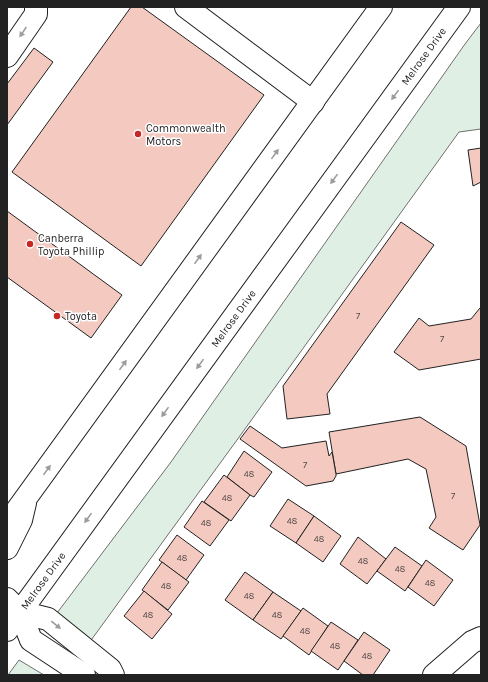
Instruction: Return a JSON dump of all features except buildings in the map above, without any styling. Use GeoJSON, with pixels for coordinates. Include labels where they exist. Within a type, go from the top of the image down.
{"type":"FeatureCollection","features":[{"type":"Feature","properties":{"kind":"main road"},"geometry":{"type":"LineString","coordinates":[[7,56],[36,14],[36,7]]}},
{"type":"Feature","properties":{"kind":"main road"},"geometry":{"type":"LineString","coordinates":[[186,7],[313,102]]}},
{"type":"Feature","properties":{"kind":"main road"},"geometry":{"type":"LineString","coordinates":[[7,524],[381,7]]}},
{"type":"Feature","properties":{"kind":"main road","name":"Melrose Drive"},"geometry":{"type":"LineString","coordinates":[[7,630],[13,605],[459,7]]}},
{"type":"Feature","properties":{"kind":"main road"},"geometry":{"type":"LineString","coordinates":[[7,548],[21,520],[26,498]]}},
{"type":"Feature","properties":{"kind":"main road"},"geometry":{"type":"LineString","coordinates":[[13,605],[31,640],[84,675]]}},
{"type":"Feature","properties":{"kind":"main road"},"geometry":{"type":"LineString","coordinates":[[13,605],[48,618],[110,669],[114,675]]}},
{"type":"Feature","properties":{"kind":"main road"},"geometry":{"type":"LineString","coordinates":[[434,675],[472,642],[481,638]]}},
{"type":"Feature","properties":{"kind":"green space"},"geometry":{"type":"Polygon","coordinates":[[[481,23],[481,129],[459,132],[89,643],[57,613],[171,462],[481,23]]]}},
{"type":"Feature","properties":{"kind":"green space"},"geometry":{"type":"Polygon","coordinates":[[[19,660],[44,675],[8,675],[19,660]]]}},
{"type":"Feature","properties":{"kind":"place","name":"Commonwealth Motors"},"geometry":{"type":"Point","coordinates":[138,134]}},
{"type":"Feature","properties":{"kind":"place","name":"Canberra Toyota Phillip"},"geometry":{"type":"Point","coordinates":[30,244]}},
{"type":"Feature","properties":{"kind":"place","name":"Toyota"},"geometry":{"type":"Point","coordinates":[57,316]}}]}
